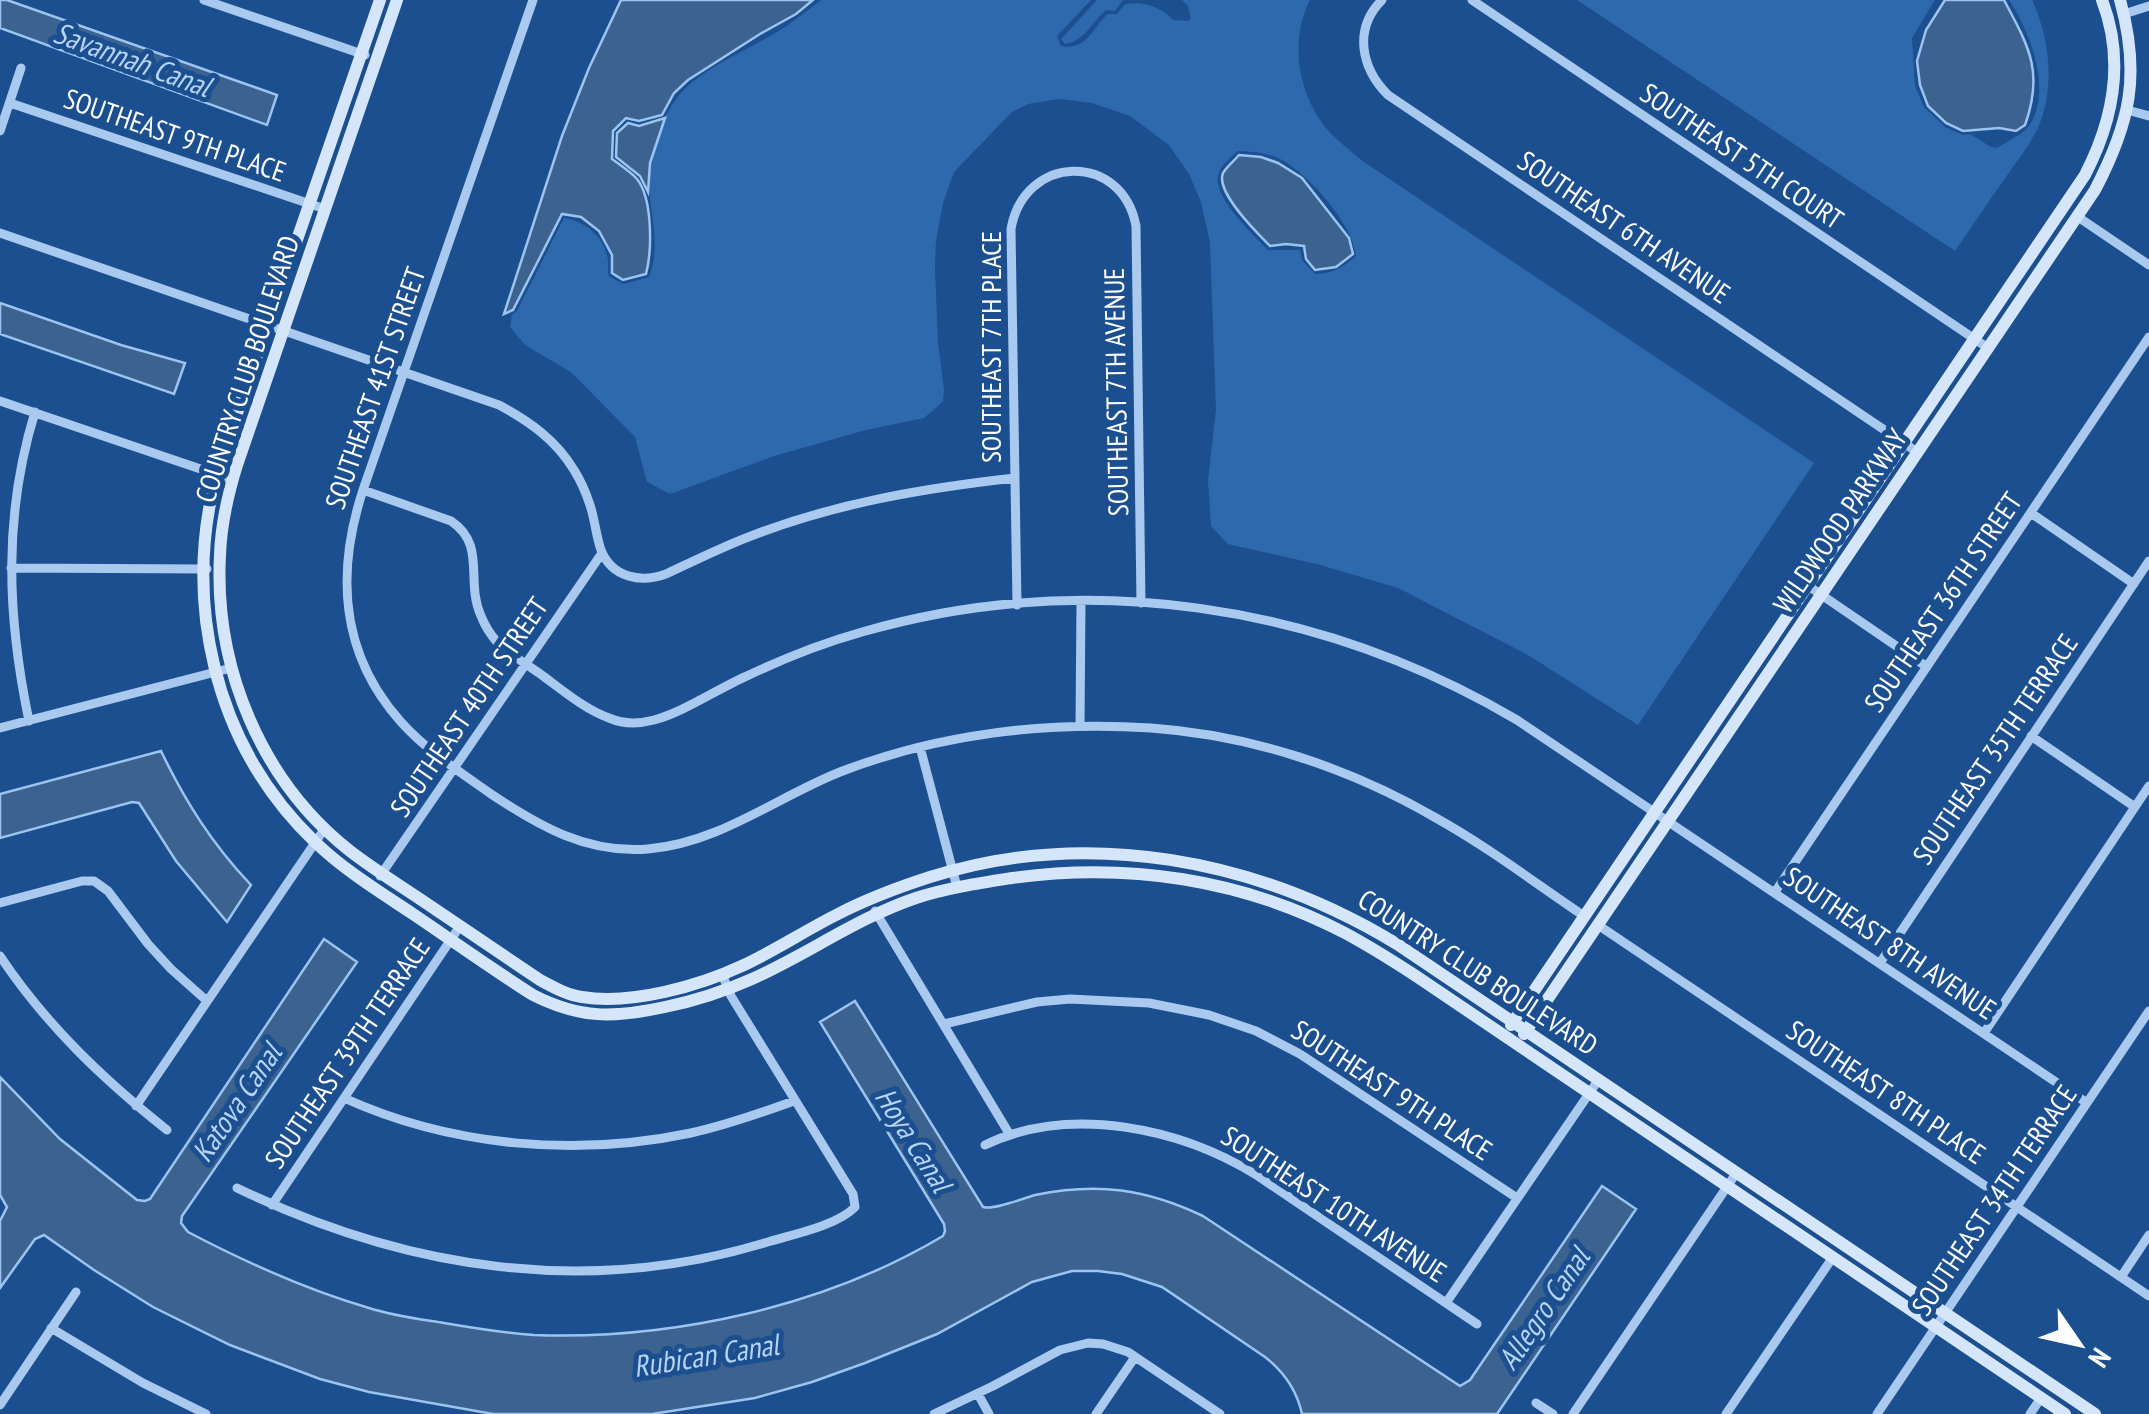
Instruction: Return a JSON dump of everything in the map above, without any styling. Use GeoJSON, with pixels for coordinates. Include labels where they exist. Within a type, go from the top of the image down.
{"type":"FeatureCollection","features":[{"type":"Feature","properties":{"kind":"main road","name":"COUNTRY CLUB BOULEVARD"},"geometry":{"type":"LineString","coordinates":[[380,0],[216,474],[207,514],[202,568],[204,613],[215,672],[232,721],[256,768],[281,804],[334,860],[533,995],[564,1010],[608,1016],[644,1012],[728,989],[876,914],[956,887],[1052,872],[1089,871],[1162,876],[1241,892],[1312,917],[1364,943],[2066,1414]]}},
{"type":"Feature","properties":{"kind":"main road","name":"COUNTRY CLUB BOULEVARD"},"geometry":{"type":"LineString","coordinates":[[397,0],[232,480],[222,530],[220,610],[231,668],[246,711],[268,755],[297,797],[350,851],[540,980],[582,997],[624,998],[722,974],[868,900],[952,871],[1007,860],[1115,854],[1237,873],[1302,895],[1375,930],[2095,1414]]}},
{"type":"Feature","properties":{"kind":"main road","name":"WILDWOOD PARKWAY"},"geometry":{"type":"LineString","coordinates":[[1503,1035],[2090,165],[2114,93],[2110,25],[2102,0]]}},
{"type":"Feature","properties":{"kind":"main road","name":"WILDWOOD PARKWAY"},"geometry":{"type":"LineString","coordinates":[[1517,1044],[2078,217],[2112,158],[2127,110],[2131,67],[2122,7]]}},
{"type":"Feature","properties":{"kind":"main road"},"geometry":{"type":"LineString","coordinates":[[1584,916],[1598,925]]}},
{"type":"Feature","properties":{"kind":"street"},"geometry":{"type":"LineString","coordinates":[[204,0],[376,60]]}},
{"type":"Feature","properties":{"kind":"street","name":"SOUTHEAST 41ST STREET"},"geometry":{"type":"LineString","coordinates":[[533,0],[352,528],[346,582],[350,618],[367,670],[392,711],[454,768],[522,815],[550,830],[599,847],[640,850],[707,837],[841,772],[920,747]]}},
{"type":"Feature","properties":{"kind":"street","name":"SOUTHEAST 5TH COURT"},"geometry":{"type":"LineString","coordinates":[[1472,0],[1988,348]]}},
{"type":"Feature","properties":{"kind":"street","name":"SOUTHEAST 6TH AVENUE"},"geometry":{"type":"LineString","coordinates":[[1379,3],[1364,33],[1363,46],[1370,73],[1388,96],[1917,452]]}},
{"type":"Feature","properties":{"kind":"street"},"geometry":{"type":"LineString","coordinates":[[2122,7],[2149,6]]}},
{"type":"Feature","properties":{"kind":"street"},"geometry":{"type":"LineString","coordinates":[[0,131],[21,68]]}},
{"type":"Feature","properties":{"kind":"street","name":"SOUTHEAST 9TH PLACE"},"geometry":{"type":"LineString","coordinates":[[10,103],[325,210]]}},
{"type":"Feature","properties":{"kind":"street"},"geometry":{"type":"LineString","coordinates":[[2127,110],[2149,116]]}},
{"type":"Feature","properties":{"kind":"street","name":"SOUTHEAST 7TH PLACE"},"geometry":{"type":"LineString","coordinates":[[1017,604],[1013,216],[1027,192],[1058,172],[1096,175],[1116,187]]}},
{"type":"Feature","properties":{"kind":"street","name":"SOUTHEAST 7TH AVENUE"},"geometry":{"type":"LineString","coordinates":[[1116,187],[1130,206],[1136,226],[1141,603]]}},
{"type":"Feature","properties":{"kind":"street"},"geometry":{"type":"LineString","coordinates":[[2078,217],[2149,264]]}},
{"type":"Feature","properties":{"kind":"street"},"geometry":{"type":"LineString","coordinates":[[0,232],[499,404],[543,433],[569,462],[592,510],[602,553],[614,569],[635,579],[656,578],[749,537],[811,516],[906,493],[1014,478]]}},
{"type":"Feature","properties":{"kind":"street","name":"SOUTHEAST 36TH STREET"},"geometry":{"type":"LineString","coordinates":[[1774,892],[2149,337]]}},
{"type":"Feature","properties":{"kind":"street"},"geometry":{"type":"LineString","coordinates":[[0,401],[232,480]]}},
{"type":"Feature","properties":{"kind":"street"},"geometry":{"type":"LineString","coordinates":[[29,720],[14,643],[11,568],[18,484],[35,412]]}},
{"type":"Feature","properties":{"kind":"street"},"geometry":{"type":"LineString","coordinates":[[363,490],[450,521],[462,529],[473,554],[475,599],[480,615],[499,643],[617,721],[658,719],[749,674],[818,646],[911,620],[1017,604],[1081,601],[1201,608],[1281,623],[1405,663],[1516,720],[1655,812]]}},
{"type":"Feature","properties":{"kind":"street"},"geometry":{"type":"LineString","coordinates":[[2031,513],[2134,584]]}},
{"type":"Feature","properties":{"kind":"street","name":"SOUTHEAST 40TH STREET"},"geometry":{"type":"LineString","coordinates":[[373,887],[602,553]]}},
{"type":"Feature","properties":{"kind":"street","name":"SOUTHEAST 35TH TERRACE"},"geometry":{"type":"LineString","coordinates":[[1880,963],[2149,561]]}},
{"type":"Feature","properties":{"kind":"street"},"geometry":{"type":"LineString","coordinates":[[11,568],[220,568]]}},
{"type":"Feature","properties":{"kind":"street"},"geometry":{"type":"LineString","coordinates":[[1808,585],[1927,666]]}},
{"type":"Feature","properties":{"kind":"street"},"geometry":{"type":"LineString","coordinates":[[1080,726],[1081,601]]}},
{"type":"Feature","properties":{"kind":"street"},"geometry":{"type":"LineString","coordinates":[[0,728],[231,668]]}},
{"type":"Feature","properties":{"kind":"street"},"geometry":{"type":"LineString","coordinates":[[956,887],[920,747],[1002,732],[1080,726],[1154,728],[1266,748],[1330,768],[1444,822],[1584,916]]}},
{"type":"Feature","properties":{"kind":"street"},"geometry":{"type":"LineString","coordinates":[[2031,736],[2135,807]]}},
{"type":"Feature","properties":{"kind":"street"},"geometry":{"type":"LineString","coordinates":[[1984,1033],[2149,786]]}},
{"type":"Feature","properties":{"kind":"street","name":"SOUTHEAST 8TH AVENUE"},"geometry":{"type":"LineString","coordinates":[[1655,812],[2087,1103]]}},
{"type":"Feature","properties":{"kind":"street"},"geometry":{"type":"LineString","coordinates":[[136,1106],[325,828]]}},
{"type":"Feature","properties":{"kind":"street"},"geometry":{"type":"LineString","coordinates":[[0,904],[82,880],[94,882],[108,891],[171,969],[207,1001]]}},
{"type":"Feature","properties":{"kind":"street"},"geometry":{"type":"LineString","coordinates":[[868,900],[1010,1135]]}},
{"type":"Feature","properties":{"kind":"street","name":"SOUTHEAST 8TH PLACE"},"geometry":{"type":"LineString","coordinates":[[1598,925],[2149,1296]]}},
{"type":"Feature","properties":{"kind":"street","name":"SOUTHEAST 39TH TERRACE"},"geometry":{"type":"LineString","coordinates":[[272,1204],[460,926]]}},
{"type":"Feature","properties":{"kind":"street"},"geometry":{"type":"LineString","coordinates":[[0,956],[51,1024],[102,1077],[167,1130]]}},
{"type":"Feature","properties":{"kind":"street"},"geometry":{"type":"LineString","coordinates":[[237,1188],[358,1238],[418,1254],[494,1267],[621,1270],[718,1255],[815,1228],[845,1215],[855,1206],[852,1194],[722,974]]}},
{"type":"Feature","properties":{"kind":"street","name":"SOUTHEAST 9TH PLACE"},"geometry":{"type":"LineString","coordinates":[[944,1024],[1018,1006],[1070,999],[1149,1003],[1210,1015],[1256,1031],[1300,1054],[1517,1198]]}},
{"type":"Feature","properties":{"kind":"street","name":"SOUTHEAST 34TH TERRACE"},"geometry":{"type":"LineString","coordinates":[[1877,1414],[2149,1012]]}},
{"type":"Feature","properties":{"kind":"street"},"geometry":{"type":"LineString","coordinates":[[1446,1303],[1598,1079]]}},
{"type":"Feature","properties":{"kind":"street"},"geometry":{"type":"LineString","coordinates":[[344,1098],[382,1114],[453,1133],[552,1146],[600,1145],[690,1133],[794,1101]]}},
{"type":"Feature","properties":{"kind":"street","name":"SOUTHEAST 10TH AVENUE"},"geometry":{"type":"LineString","coordinates":[[985,1145],[1010,1135],[1079,1125],[1118,1126],[1206,1148],[1258,1176],[1477,1324]]}},
{"type":"Feature","properties":{"kind":"street"},"geometry":{"type":"LineString","coordinates":[[1574,1414],[1737,1172]]}},
{"type":"Feature","properties":{"kind":"street"},"geometry":{"type":"LineString","coordinates":[[2121,1277],[2149,1236]]}},
{"type":"Feature","properties":{"kind":"street"},"geometry":{"type":"LineString","coordinates":[[1726,1414],[1832,1257]]}},
{"type":"Feature","properties":{"kind":"street"},"geometry":{"type":"LineString","coordinates":[[0,1404],[76,1292]]}},
{"type":"Feature","properties":{"kind":"street"},"geometry":{"type":"LineString","coordinates":[[52,1328],[143,1383],[206,1414]]}},
{"type":"Feature","properties":{"kind":"street"},"geometry":{"type":"LineString","coordinates":[[934,1414],[1060,1350],[1088,1343],[1103,1344],[1135,1357],[1220,1414]]}},
{"type":"Feature","properties":{"kind":"street"},"geometry":{"type":"LineString","coordinates":[[1096,1414],[1135,1357]]}},
{"type":"Feature","properties":{"kind":"street"},"geometry":{"type":"LineString","coordinates":[[978,1394],[988,1414]]}},
{"type":"Feature","properties":{"kind":"street"},"geometry":{"type":"LineString","coordinates":[[2030,1414],[2041,1398]]}},
{"type":"Feature","properties":{"kind":"street"},"geometry":{"type":"LineString","coordinates":[[1536,1403],[1553,1414]]}},
{"type":"Feature","properties":{"kind":"shaded area"},"geometry":{"type":"Polygon","coordinates":[[[821,0],[1091,0],[1057,36],[1061,46],[1070,47],[1083,42],[1108,14],[1117,14],[1125,4],[1152,6],[1173,20],[1188,21],[1188,6],[1182,0],[1310,0],[1300,31],[1299,63],[1313,109],[1336,139],[1364,162],[1814,463],[1638,725],[1528,655],[1398,588],[1228,544],[1211,526],[1208,481],[1216,409],[1210,243],[1201,202],[1189,174],[1169,145],[1130,116],[1092,103],[1059,99],[1028,104],[1012,112],[954,172],[936,241],[943,401],[924,418],[774,456],[670,494],[647,482],[635,437],[571,372],[525,345],[510,327],[512,315],[564,218],[587,227],[599,238],[610,277],[624,284],[649,277],[655,249],[650,164],[670,108],[702,75],[777,32],[821,0]],[[1238,151],[1223,165],[1218,185],[1235,215],[1268,250],[1300,250],[1302,260],[1315,274],[1337,269],[1356,256],[1338,215],[1302,174],[1273,156],[1238,151]]]}},
{"type":"Feature","properties":{"kind":"shaded area"},"geometry":{"type":"Polygon","coordinates":[[[1097,0],[1123,0],[1115,11],[1106,10],[1083,35],[1065,44],[1061,39],[1097,0]]]}},
{"type":"Feature","properties":{"kind":"shaded area"},"geometry":{"type":"Polygon","coordinates":[[[1577,0],[1935,0],[1912,38],[1915,86],[1924,107],[1945,127],[1997,148],[2027,129],[2036,112],[2036,62],[2009,0],[2032,0],[2048,56],[2046,100],[2033,138],[1955,251],[1577,0]]]}},
{"type":"Feature","properties":{"kind":"water","name":"Savannah Canal"},"geometry":{"type":"Polygon","coordinates":[[[0,0],[277,95],[267,125],[0,28],[0,0]]]}},
{"type":"Feature","properties":{"kind":"water"},"geometry":{"type":"Polygon","coordinates":[[[621,0],[813,0],[688,80],[674,93],[662,115],[639,121],[626,118],[613,131],[612,159],[637,179],[646,199],[650,239],[646,274],[623,280],[612,273],[612,255],[599,231],[581,217],[562,214],[513,310],[504,314],[562,136],[621,0]]]}},
{"type":"Feature","properties":{"kind":"water"},"geometry":{"type":"Polygon","coordinates":[[[1945,0],[2004,0],[2027,46],[2033,75],[2031,106],[2025,125],[2016,131],[1963,131],[1946,123],[1928,106],[1917,61],[1926,30],[1945,0]]]}},
{"type":"Feature","properties":{"kind":"water"},"geometry":{"type":"Polygon","coordinates":[[[665,118],[650,163],[648,192],[640,176],[616,157],[617,133],[628,123],[639,126],[665,118]]]}},
{"type":"Feature","properties":{"kind":"water"},"geometry":{"type":"Polygon","coordinates":[[[1239,155],[1278,163],[1302,178],[1349,238],[1353,254],[1336,267],[1315,270],[1306,259],[1304,246],[1270,246],[1225,191],[1223,173],[1239,155]]]}},
{"type":"Feature","properties":{"kind":"water"},"geometry":{"type":"Polygon","coordinates":[[[0,303],[185,363],[174,394],[0,334],[0,303]]]}},
{"type":"Feature","properties":{"kind":"water"},"geometry":{"type":"Polygon","coordinates":[[[161,751],[200,821],[251,885],[227,922],[176,861],[139,803],[0,838],[0,794],[161,751]]]}},
{"type":"Feature","properties":{"kind":"water"},"geometry":{"type":"Polygon","coordinates":[[[324,939],[357,962],[182,1216],[181,1223],[188,1232],[276,1274],[345,1301],[397,1315],[534,1335],[639,1332],[693,1325],[798,1300],[897,1261],[943,1236],[944,1224],[820,1022],[855,1001],[983,1207],[1058,1191],[1101,1189],[1141,1194],[1182,1207],[1203,1216],[1460,1386],[1470,1380],[1602,1186],[1636,1209],[1497,1414],[1302,1414],[1288,1382],[1265,1357],[1162,1287],[1098,1271],[1072,1271],[1032,1282],[937,1334],[812,1382],[755,1398],[652,1414],[493,1414],[369,1392],[320,1379],[230,1345],[153,1307],[44,1235],[35,1239],[0,1288],[0,1221],[7,1207],[0,1195],[0,1077],[60,1139],[137,1200],[150,1199],[324,939]]]}},
{"type":"Feature","properties":{"kind":"water label","name":"Katova Canal"},"geometry":{"type":"Point","coordinates":[237,1103]}},
{"type":"Feature","properties":{"kind":"water label","name":"Hoya Canal"},"geometry":{"type":"Point","coordinates":[913,1140]}},
{"type":"Feature","properties":{"kind":"water label","name":"Allegro Canal"},"geometry":{"type":"Point","coordinates":[1544,1309]}},
{"type":"Feature","properties":{"kind":"water label","name":"Rubican Canal"},"geometry":{"type":"Point","coordinates":[706,1356]}}]}
